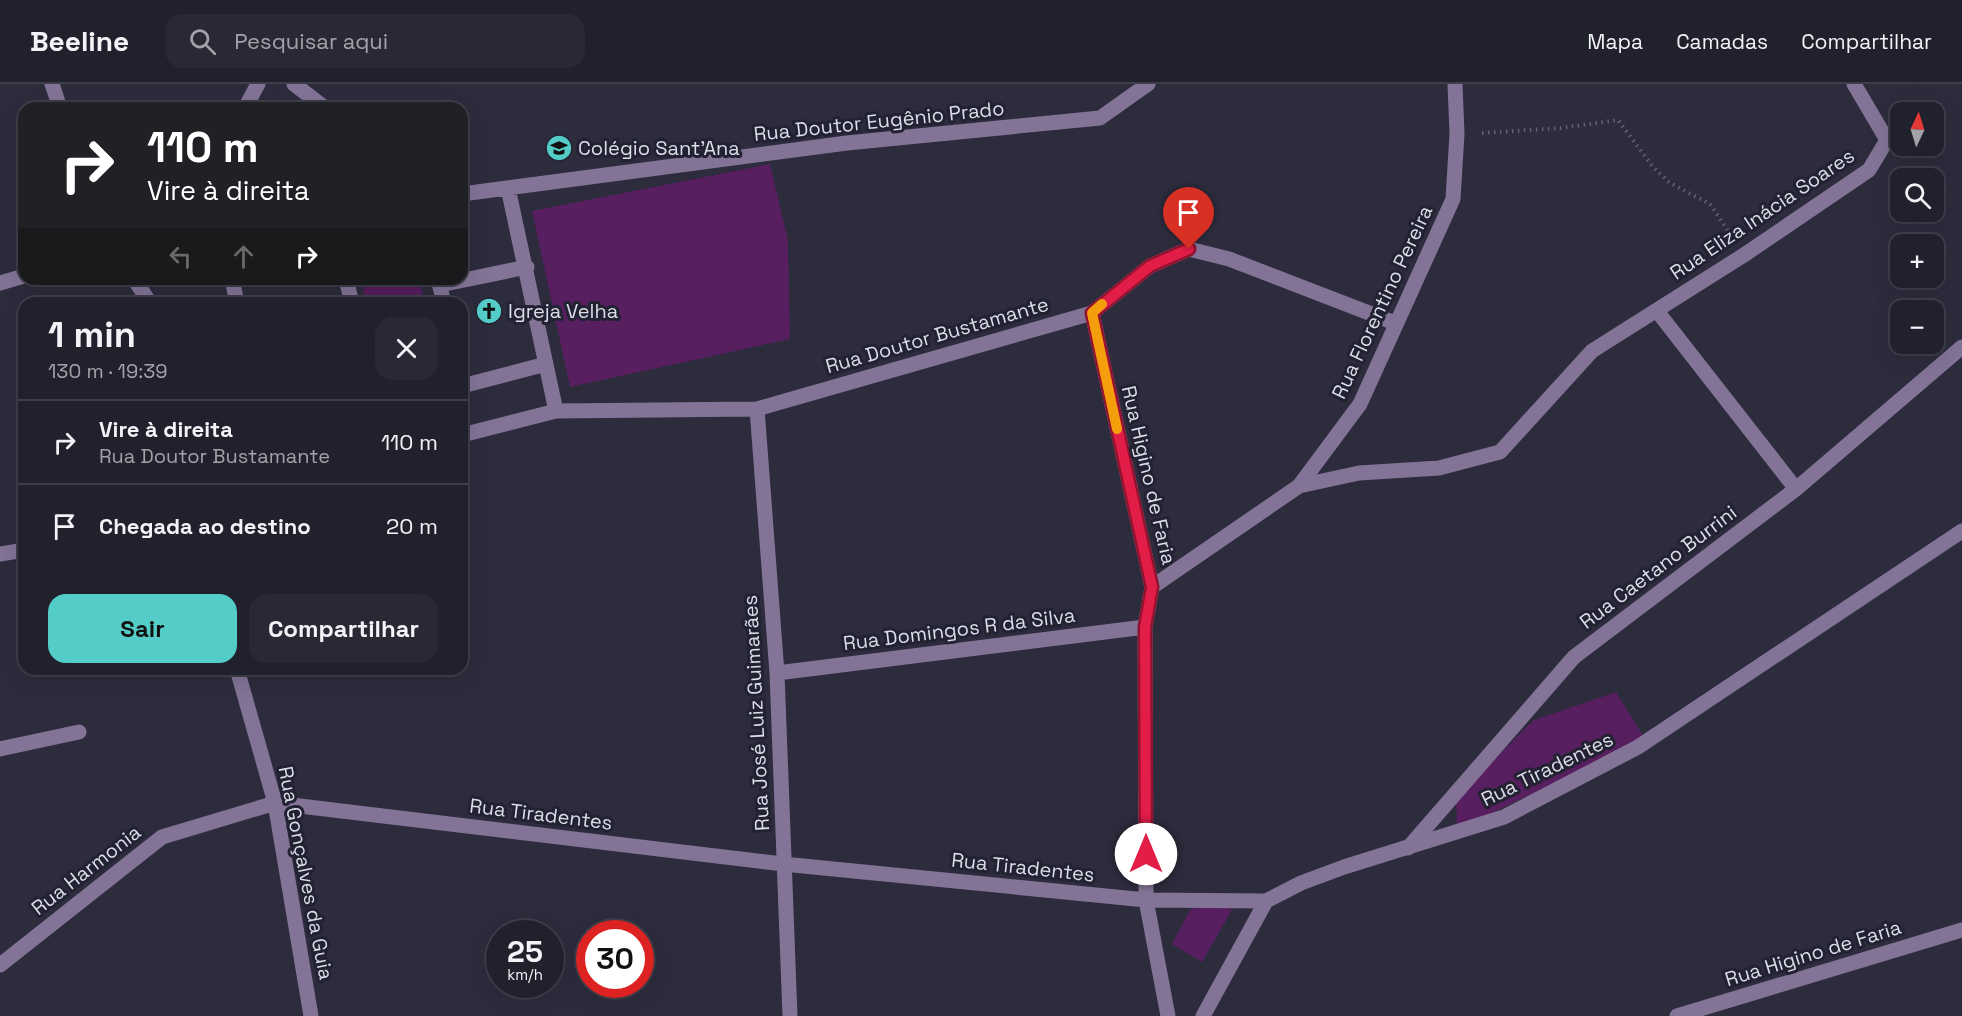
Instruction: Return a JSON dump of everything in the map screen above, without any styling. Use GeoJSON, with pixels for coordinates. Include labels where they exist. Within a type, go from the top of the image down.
{"type":"FeatureCollection","features":[{"type":"Feature","properties":{"kind":"street"},"geometry":{"type":"LineString","coordinates":[[52,84],[58,102]]}},
{"type":"Feature","properties":{"kind":"street"},"geometry":{"type":"LineString","coordinates":[[248,102],[258,84]]}},
{"type":"Feature","properties":{"kind":"street"},"geometry":{"type":"LineString","coordinates":[[294,84],[317,102]]}},
{"type":"Feature","properties":{"kind":"street","name":"Rua Doutor Eugênio Prado"},"geometry":{"type":"LineString","coordinates":[[468,193],[847,143],[1100,118],[1148,84]]}},
{"type":"Feature","properties":{"kind":"street","name":"Rua Florentino Pereira"},"geometry":{"type":"LineString","coordinates":[[1152,587],[1299,486],[1360,404],[1453,199],[1457,134],[1455,84]]}},
{"type":"Feature","properties":{"kind":"street","name":"Rua Eliza Inácia Soares"},"geometry":{"type":"LineString","coordinates":[[1299,486],[1359,473],[1439,468],[1500,452],[1592,351],[1744,255],[1869,170],[1887,140],[1854,84]]}},
{"type":"Feature","properties":{"kind":"street"},"geometry":{"type":"LineString","coordinates":[[508,188],[527,267],[556,411]]}},
{"type":"Feature","properties":{"kind":"street","name":"Rua Doutor Bustamante"},"geometry":{"type":"LineString","coordinates":[[468,433],[556,411],[757,409],[1092,313],[1150,266],[1189,249],[1229,259],[1395,323]]}},
{"type":"Feature","properties":{"kind":"street"},"geometry":{"type":"LineString","coordinates":[[468,277],[527,267]]}},
{"type":"Feature","properties":{"kind":"street"},"geometry":{"type":"LineString","coordinates":[[0,284],[18,278]]}},
{"type":"Feature","properties":{"kind":"street"},"geometry":{"type":"LineString","coordinates":[[1657,311],[1796,489]]}},
{"type":"Feature","properties":{"kind":"street","name":"Rua Higino de Faria"},"geometry":{"type":"LineString","coordinates":[[1092,313],[1152,587],[1145,627],[1146,900],[1168,1016]]}},
{"type":"Feature","properties":{"kind":"street","name":"Rua Caetano Burrini"},"geometry":{"type":"LineString","coordinates":[[1408,848],[1574,657],[1796,489],[1962,347]]}},
{"type":"Feature","properties":{"kind":"street"},"geometry":{"type":"LineString","coordinates":[[468,384],[546,364]]}},
{"type":"Feature","properties":{"kind":"street","name":"Rua José Luiz Guimarães"},"geometry":{"type":"LineString","coordinates":[[757,409],[777,673],[790,1016]]}},
{"type":"Feature","properties":{"kind":"street","name":"Rua Tiradentes"},"geometry":{"type":"LineString","coordinates":[[275,802],[783,864],[1146,900],[1266,901],[1301,883],[1504,817],[1638,747],[1962,531]]}},
{"type":"Feature","properties":{"kind":"street"},"geometry":{"type":"LineString","coordinates":[[0,554],[18,551]]}},
{"type":"Feature","properties":{"kind":"street","name":"Rua Domingos R da Silva"},"geometry":{"type":"LineString","coordinates":[[777,673],[1145,627]]}},
{"type":"Feature","properties":{"kind":"street","name":"Rua Gonçalves da Guia"},"geometry":{"type":"LineString","coordinates":[[239,675],[275,802],[311,1016]]}},
{"type":"Feature","properties":{"kind":"street"},"geometry":{"type":"LineString","coordinates":[[0,749],[79,732]]}},
{"type":"Feature","properties":{"kind":"street","name":"Rua Harmonia"},"geometry":{"type":"LineString","coordinates":[[0,965],[162,837],[275,802]]}},
{"type":"Feature","properties":{"kind":"street"},"geometry":{"type":"LineString","coordinates":[[1203,1016],[1266,901]]}},
{"type":"Feature","properties":{"kind":"street","name":"Rua Higino de Faria"},"geometry":{"type":"LineString","coordinates":[[1677,1016],[1962,930]]}},
{"type":"Feature","properties":{"kind":"path"},"geometry":{"type":"LineString","coordinates":[[1457,134],[1561,128],[1618,120],[1653,167],[1670,183],[1710,204],[1744,255]]}},
{"type":"Feature","properties":{"kind":"shaded area"},"geometry":{"type":"Polygon","coordinates":[[[770,164],[788,241],[790,339],[570,387],[532,211],[770,164]]]}},
{"type":"Feature","properties":{"kind":"shaded area"},"geometry":{"type":"Polygon","coordinates":[[[362,285],[420,285],[424,297],[365,297],[362,285]]]}},
{"type":"Feature","properties":{"kind":"shaded area"},"geometry":{"type":"Polygon","coordinates":[[[1616,692],[1645,739],[1457,830],[1456,797],[1534,720],[1616,692]]]}},
{"type":"Feature","properties":{"kind":"shaded area"},"geometry":{"type":"Polygon","coordinates":[[[1207,895],[1232,910],[1202,962],[1172,944],[1189,912],[1207,895]]]}},
{"type":"Feature","properties":{"kind":"slow traffic"},"geometry":{"type":"LineString","coordinates":[[1102,304],[1092,313],[1117,429]]}},
{"type":"Feature","properties":{"kind":"place","name":"Colégio Sant'Ana"},"geometry":{"type":"Point","coordinates":[559,148]}},
{"type":"Feature","properties":{"kind":"place","name":"Igreja Velha"},"geometry":{"type":"Point","coordinates":[489,311]}},
{"type":"Feature","properties":{"kind":"route"},"geometry":{"type":"LineString","coordinates":[[1146,854],[1145,627],[1152,587],[1092,313],[1150,266],[1189,249]]}}]}
